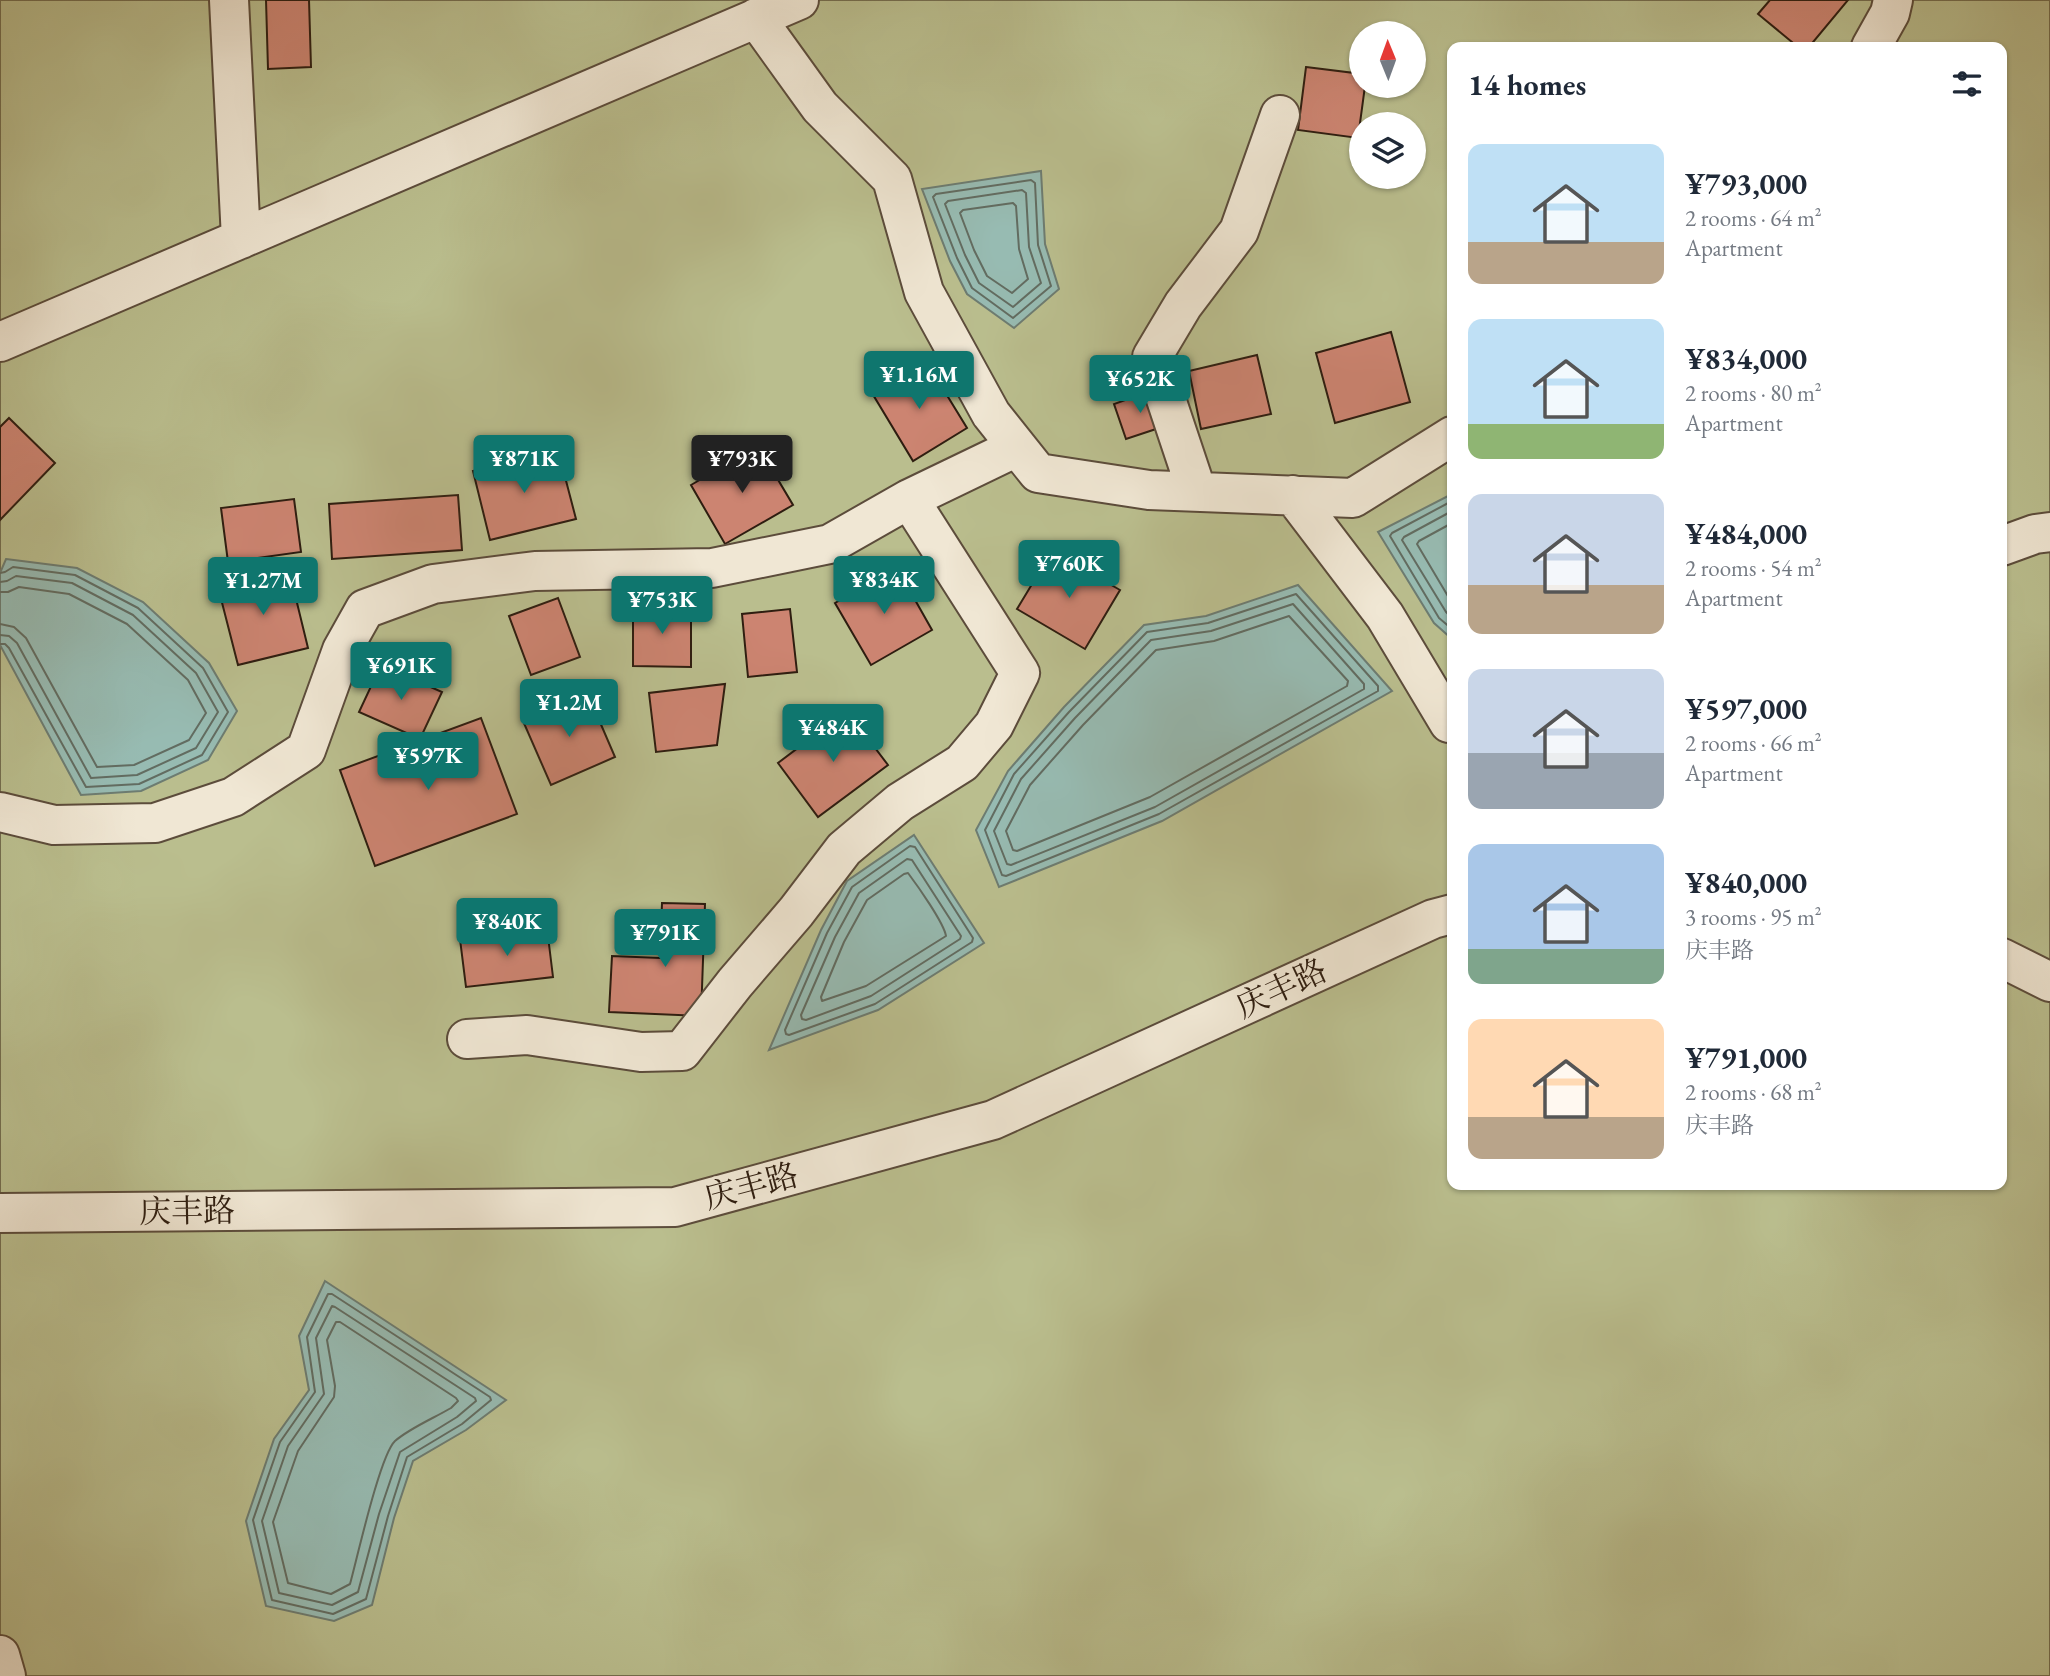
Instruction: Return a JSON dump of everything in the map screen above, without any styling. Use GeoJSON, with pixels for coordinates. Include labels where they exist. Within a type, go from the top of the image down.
{"type":"FeatureCollection","features":[{"type":"Feature","properties":{"kind":"street"},"geometry":{"type":"LineString","coordinates":[[229,0],[241,239]]}},
{"type":"Feature","properties":{"kind":"street"},"geometry":{"type":"LineString","coordinates":[[0,342],[799,0]]}},
{"type":"Feature","properties":{"kind":"street"},"geometry":{"type":"LineString","coordinates":[[1874,42],[1893,0]]}},
{"type":"Feature","properties":{"kind":"street"},"geometry":{"type":"LineString","coordinates":[[756,18],[820,107],[892,179],[923,292],[991,414],[1038,473],[1149,490],[1353,498],[1447,439]]}},
{"type":"Feature","properties":{"kind":"street"},"geometry":{"type":"LineString","coordinates":[[1197,492],[1152,357],[1183,305],[1239,231],[1280,114]]}},
{"type":"Feature","properties":{"kind":"street"},"geometry":{"type":"LineString","coordinates":[[0,812],[54,825],[155,823],[233,797],[306,750],[342,650],[365,609],[433,584],[535,571],[712,568],[830,544],[909,499],[1017,447]]}},
{"type":"Feature","properties":{"kind":"street"},"geometry":{"type":"LineString","coordinates":[[1293,495],[1385,616],[1447,720]]}},
{"type":"Feature","properties":{"kind":"street"},"geometry":{"type":"LineString","coordinates":[[467,1039],[527,1035],[641,1052],[682,1051],[844,849],[900,802],[962,764],[994,725],[1020,673],[909,499]]}},
{"type":"Feature","properties":{"kind":"street"},"geometry":{"type":"LineString","coordinates":[[2007,544],[2035,534],[2050,533]]}},
{"type":"Feature","properties":{"kind":"street","name":"庆丰路"},"geometry":{"type":"LineString","coordinates":[[0,1213],[675,1207],[993,1120],[1433,919],[1447,915]]}},
{"type":"Feature","properties":{"kind":"street"},"geometry":{"type":"LineString","coordinates":[[2007,960],[2050,982]]}},
{"type":"Feature","properties":{"kind":"street"},"geometry":{"type":"LineString","coordinates":[[0,1655],[6,1676]]}},
{"type":"Feature","properties":{"kind":"green space"},"geometry":{"type":"Polygon","coordinates":[[[0,0],[2050,0],[2050,1676],[0,1676],[0,0]]]}},
{"type":"Feature","properties":{"kind":"water"},"geometry":{"type":"Polygon","coordinates":[[[1041,171],[1045,244],[1059,289],[1014,328],[967,294],[950,261],[922,189],[1041,171]]]}},
{"type":"Feature","properties":{"kind":"water"},"geometry":{"type":"Polygon","coordinates":[[[1447,497],[1447,635],[1434,623],[1378,532],[1447,497]]]}},
{"type":"Feature","properties":{"kind":"water"},"geometry":{"type":"Polygon","coordinates":[[[6,559],[77,568],[143,602],[209,663],[237,711],[208,760],[141,791],[81,795],[0,645],[0,573],[6,559]]]}},
{"type":"Feature","properties":{"kind":"water"},"geometry":{"type":"Polygon","coordinates":[[[1298,585],[1392,691],[1162,821],[999,887],[976,830],[1008,771],[1064,707],[1144,625],[1206,616],[1298,585]]]}},
{"type":"Feature","properties":{"kind":"water"},"geometry":{"type":"Polygon","coordinates":[[[914,835],[984,943],[878,1010],[769,1050],[821,930],[847,881],[914,835]]]}},
{"type":"Feature","properties":{"kind":"water"},"geometry":{"type":"Polygon","coordinates":[[[325,1281],[506,1400],[466,1430],[413,1461],[394,1518],[372,1605],[334,1621],[266,1606],[246,1521],[274,1439],[309,1390],[299,1336],[325,1281]]]}},
{"type":"Feature","properties":{"kind":"building"},"geometry":{"type":"Polygon","coordinates":[[[266,0],[309,0],[311,67],[268,69],[266,0]]]}},
{"type":"Feature","properties":{"kind":"building"},"geometry":{"type":"Polygon","coordinates":[[[1770,0],[1848,0],[1813,42],[1792,42],[1758,14],[1770,0]]]}},
{"type":"Feature","properties":{"kind":"building"},"geometry":{"type":"Polygon","coordinates":[[[1306,67],[1349,72],[1349,98],[1363,98],[1362,112],[1349,112],[1349,137],[1298,130],[1306,67]]]}},
{"type":"Feature","properties":{"kind":"building"},"geometry":{"type":"Polygon","coordinates":[[[1391,332],[1410,402],[1335,423],[1316,353],[1391,332]]]}},
{"type":"Feature","properties":{"kind":"building"},"geometry":{"type":"Polygon","coordinates":[[[1257,355],[1271,414],[1201,429],[1189,371],[1257,355]]]}},
{"type":"Feature","properties":{"kind":"building"},"geometry":{"type":"Polygon","coordinates":[[[926,361],[967,428],[913,461],[872,393],[926,361]]]}},
{"type":"Feature","properties":{"kind":"building"},"geometry":{"type":"Polygon","coordinates":[[[1153,390],[1165,426],[1126,439],[1114,404],[1153,390]]]}},
{"type":"Feature","properties":{"kind":"building"},"geometry":{"type":"Polygon","coordinates":[[[9,418],[55,463],[0,520],[0,427],[9,418]]]}},
{"type":"Feature","properties":{"kind":"building"},"geometry":{"type":"Polygon","coordinates":[[[758,446],[793,505],[725,544],[691,485],[758,446]]]}},
{"type":"Feature","properties":{"kind":"building"},"geometry":{"type":"Polygon","coordinates":[[[558,450],[576,519],[490,540],[473,471],[558,450]]]}},
{"type":"Feature","properties":{"kind":"building"},"geometry":{"type":"Polygon","coordinates":[[[458,495],[462,550],[332,559],[329,504],[458,495]]]}},
{"type":"Feature","properties":{"kind":"building"},"geometry":{"type":"Polygon","coordinates":[[[294,499],[301,552],[228,562],[221,508],[294,499]]]}},
{"type":"Feature","properties":{"kind":"building"},"geometry":{"type":"Polygon","coordinates":[[[1052,551],[1120,590],[1085,649],[1017,609],[1052,551]]]}},
{"type":"Feature","properties":{"kind":"building"},"geometry":{"type":"Polygon","coordinates":[[[897,568],[932,630],[871,665],[835,603],[897,568]]]}},
{"type":"Feature","properties":{"kind":"building"},"geometry":{"type":"Polygon","coordinates":[[[289,570],[308,648],[238,665],[218,587],[289,570]]]}},
{"type":"Feature","properties":{"kind":"building"},"geometry":{"type":"Polygon","coordinates":[[[558,598],[580,657],[531,675],[509,616],[558,598]]]}},
{"type":"Feature","properties":{"kind":"building"},"geometry":{"type":"Polygon","coordinates":[[[633,606],[691,607],[691,667],[633,666],[633,606]]]}},
{"type":"Feature","properties":{"kind":"building"},"geometry":{"type":"Polygon","coordinates":[[[790,609],[797,672],[748,677],[742,614],[790,609]]]}},
{"type":"Feature","properties":{"kind":"building"},"geometry":{"type":"Polygon","coordinates":[[[381,665],[442,692],[420,739],[359,712],[381,665]]]}},
{"type":"Feature","properties":{"kind":"building"},"geometry":{"type":"Polygon","coordinates":[[[725,684],[717,745],[656,752],[649,693],[725,684]]]}},
{"type":"Feature","properties":{"kind":"building"},"geometry":{"type":"Polygon","coordinates":[[[587,692],[615,757],[551,785],[523,721],[587,692]]]}},
{"type":"Feature","properties":{"kind":"building"},"geometry":{"type":"Polygon","coordinates":[[[847,711],[888,765],[818,817],[778,763],[847,711]]]}},
{"type":"Feature","properties":{"kind":"building"},"geometry":{"type":"Polygon","coordinates":[[[481,718],[517,814],[375,866],[340,770],[481,718]]]}},
{"type":"Feature","properties":{"kind":"building"},"geometry":{"type":"Polygon","coordinates":[[[662,903],[705,904],[701,1016],[609,1012],[612,956],[660,958],[662,903]]]}},
{"type":"Feature","properties":{"kind":"building"},"geometry":{"type":"Polygon","coordinates":[[[547,928],[553,977],[466,987],[460,939],[547,928]]]}}]}
